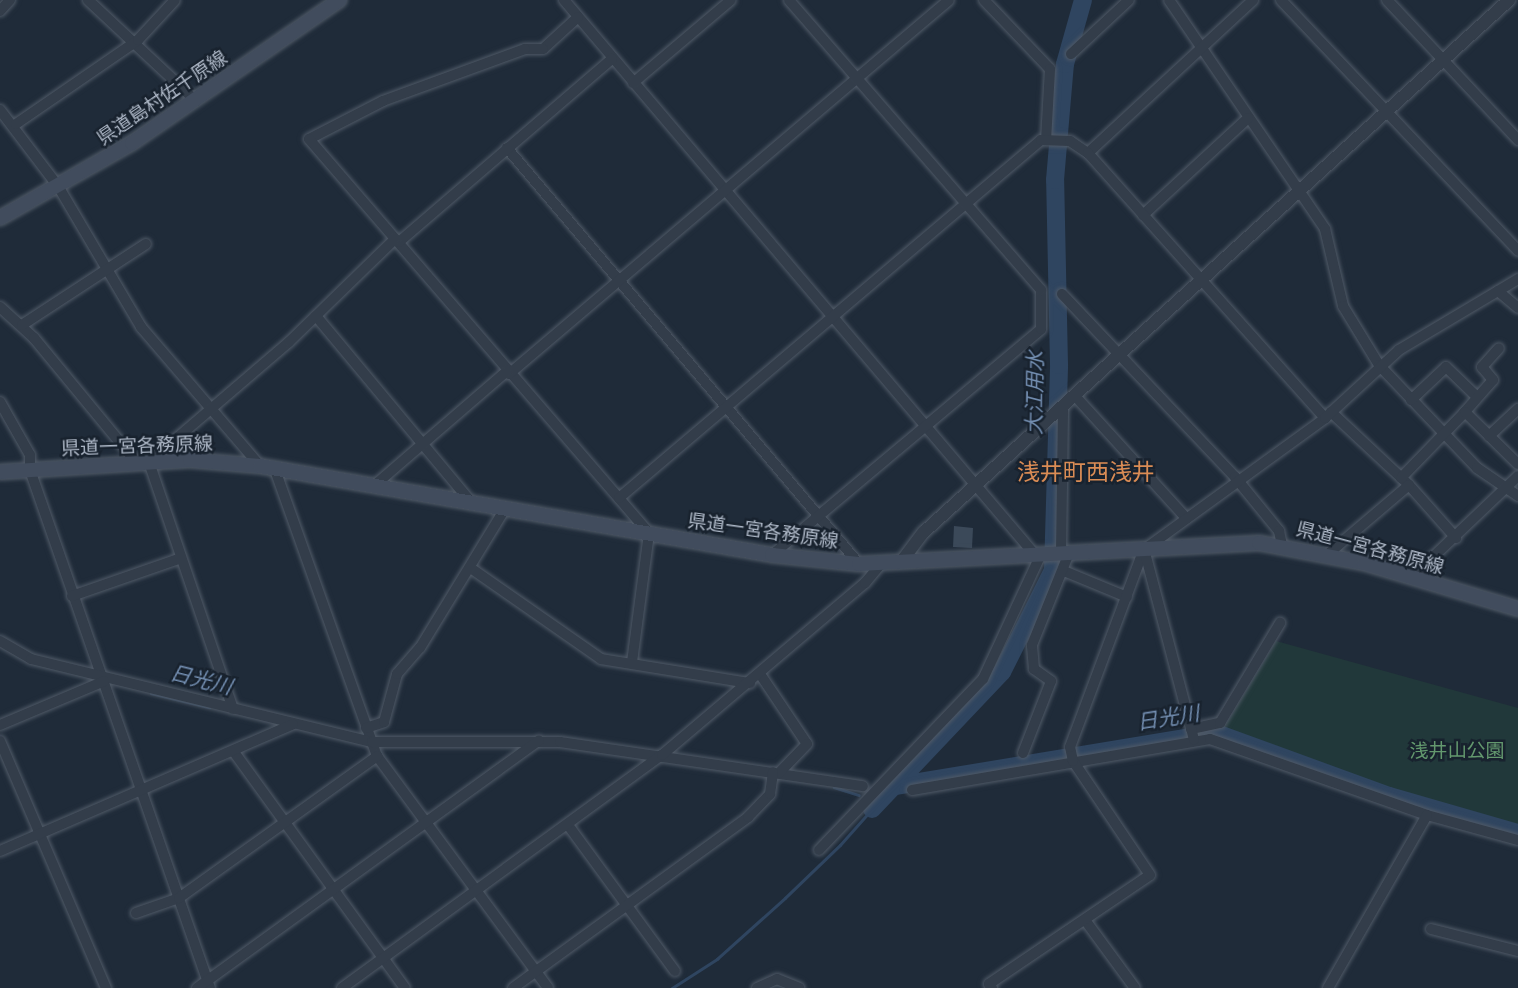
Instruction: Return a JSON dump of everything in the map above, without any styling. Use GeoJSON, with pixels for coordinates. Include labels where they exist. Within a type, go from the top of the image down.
{"type":"FeatureCollection","features":[{"type":"Feature","properties":{"kind":"main road","name":"県道島村佐千原線"},"geometry":{"type":"LineString","coordinates":[[0,218],[58,186],[196,100],[339,0]]}},
{"type":"Feature","properties":{"kind":"main road","name":"県道一宮各務原線"},"geometry":{"type":"LineString","coordinates":[[0,472],[143,463],[267,466],[772,555],[859,564],[1144,549],[1282,545],[1328,554],[1518,609]]}},
{"type":"Feature","properties":{"kind":"street"},"geometry":{"type":"LineString","coordinates":[[0,11],[10,0]]}},
{"type":"Feature","properties":{"kind":"street"},"geometry":{"type":"LineString","coordinates":[[88,0],[196,100]]}},
{"type":"Feature","properties":{"kind":"street"},"geometry":{"type":"LineString","coordinates":[[16,124],[135,43],[176,0]]}},
{"type":"Feature","properties":{"kind":"street"},"geometry":{"type":"LineString","coordinates":[[564,0],[1040,554],[983,679],[819,850]]}},
{"type":"Feature","properties":{"kind":"street"},"geometry":{"type":"LineString","coordinates":[[633,83],[731,0]]}},
{"type":"Feature","properties":{"kind":"street"},"geometry":{"type":"LineString","coordinates":[[772,555],[1041,329],[1041,290],[966,207],[789,0]]}},
{"type":"Feature","properties":{"kind":"street"},"geometry":{"type":"LineString","coordinates":[[374,485],[725,186],[949,0]]}},
{"type":"Feature","properties":{"kind":"street"},"geometry":{"type":"LineString","coordinates":[[984,0],[1050,69],[1047,140]]}},
{"type":"Feature","properties":{"kind":"street"},"geometry":{"type":"LineString","coordinates":[[1071,54],[1129,0]]}},
{"type":"Feature","properties":{"kind":"street"},"geometry":{"type":"LineString","coordinates":[[1169,0],[1325,229],[1343,306],[1379,365],[1478,468],[1509,485],[1518,496]]}},
{"type":"Feature","properties":{"kind":"street"},"geometry":{"type":"LineString","coordinates":[[1088,153],[1253,0]]}},
{"type":"Feature","properties":{"kind":"street"},"geometry":{"type":"LineString","coordinates":[[1281,0],[1518,251]]}},
{"type":"Feature","properties":{"kind":"street"},"geometry":{"type":"LineString","coordinates":[[1387,0],[1518,140]]}},
{"type":"Feature","properties":{"kind":"street"},"geometry":{"type":"LineString","coordinates":[[901,562],[924,532],[1050,423],[1299,190],[1510,0]]}},
{"type":"Feature","properties":{"kind":"street"},"geometry":{"type":"LineString","coordinates":[[578,17],[543,49],[525,49],[383,101],[309,139],[649,533],[632,663]]}},
{"type":"Feature","properties":{"kind":"street"},"geometry":{"type":"LineString","coordinates":[[143,463],[214,409],[397,240],[612,59]]}},
{"type":"Feature","properties":{"kind":"street"},"geometry":{"type":"LineString","coordinates":[[0,110],[16,124],[58,186],[141,327],[267,466],[377,756],[548,988]]}},
{"type":"Feature","properties":{"kind":"street"},"geometry":{"type":"LineString","coordinates":[[1143,215],[1248,118]]}},
{"type":"Feature","properties":{"kind":"street"},"geometry":{"type":"LineString","coordinates":[[618,498],[966,207],[1032,144],[1062,139],[1088,153],[1328,415],[1405,481],[1456,538]]}},
{"type":"Feature","properties":{"kind":"street"},"geometry":{"type":"LineString","coordinates":[[507,148],[859,564]]}},
{"type":"Feature","properties":{"kind":"street"},"geometry":{"type":"LineString","coordinates":[[22,325],[146,244]]}},
{"type":"Feature","properties":{"kind":"street"},"geometry":{"type":"LineString","coordinates":[[992,988],[989,984],[1150,875],[1073,761],[1072,740],[1144,549],[1328,415],[1379,365],[1518,279]]}},
{"type":"Feature","properties":{"kind":"street"},"geometry":{"type":"LineString","coordinates":[[1498,291],[1518,308]]}},
{"type":"Feature","properties":{"kind":"street"},"geometry":{"type":"LineString","coordinates":[[1062,294],[1123,354],[1279,531],[1282,545]]}},
{"type":"Feature","properties":{"kind":"street"},"geometry":{"type":"LineString","coordinates":[[0,307],[22,325],[143,463],[181,558],[233,709]]}},
{"type":"Feature","properties":{"kind":"street"},"geometry":{"type":"LineString","coordinates":[[316,316],[472,503]]}},
{"type":"Feature","properties":{"kind":"street"},"geometry":{"type":"LineString","coordinates":[[1328,554],[1405,481],[1443,433],[1493,380],[1482,367],[1499,348]]}},
{"type":"Feature","properties":{"kind":"street"},"geometry":{"type":"LineString","coordinates":[[1411,400],[1446,367],[1476,396]]}},
{"type":"Feature","properties":{"kind":"street"},"geometry":{"type":"LineString","coordinates":[[1076,397],[1186,518]]}},
{"type":"Feature","properties":{"kind":"street"},"geometry":{"type":"LineString","coordinates":[[0,401],[22,435],[30,470],[72,596],[210,986]]}},
{"type":"Feature","properties":{"kind":"street"},"geometry":{"type":"LineString","coordinates":[[1023,753],[1051,681],[1034,670],[1032,645],[1064,571],[1063,409]]}},
{"type":"Feature","properties":{"kind":"street"},"geometry":{"type":"LineString","coordinates":[[1489,436],[1518,409]]}},
{"type":"Feature","properties":{"kind":"street"},"geometry":{"type":"LineString","coordinates":[[1463,414],[1518,464]]}},
{"type":"Feature","properties":{"kind":"street"},"geometry":{"type":"LineString","coordinates":[[1412,577],[1456,538],[1518,476]]}},
{"type":"Feature","properties":{"kind":"street"},"geometry":{"type":"LineString","coordinates":[[366,727],[384,722],[397,674],[472,569],[505,509]]}},
{"type":"Feature","properties":{"kind":"street"},"geometry":{"type":"LineString","coordinates":[[1144,549],[1195,740]]}},
{"type":"Feature","properties":{"kind":"street"},"geometry":{"type":"LineString","coordinates":[[72,596],[181,558]]}},
{"type":"Feature","properties":{"kind":"street"},"geometry":{"type":"LineString","coordinates":[[342,988],[662,755],[750,683],[881,564]]}},
{"type":"Feature","properties":{"kind":"street"},"geometry":{"type":"LineString","coordinates":[[472,569],[601,659],[750,683]]}},
{"type":"Feature","properties":{"kind":"street"},"geometry":{"type":"LineString","coordinates":[[1064,571],[1127,597]]}},
{"type":"Feature","properties":{"kind":"street"},"geometry":{"type":"LineString","coordinates":[[1191,729],[1220,723],[1280,623]]}},
{"type":"Feature","properties":{"kind":"street"},"geometry":{"type":"LineString","coordinates":[[0,641],[31,659],[372,742],[540,740],[662,755],[863,786]]}},
{"type":"Feature","properties":{"kind":"street"},"geometry":{"type":"LineString","coordinates":[[513,988],[748,817],[770,794],[776,773],[807,744],[760,674]]}},
{"type":"Feature","properties":{"kind":"street"},"geometry":{"type":"LineString","coordinates":[[0,725],[103,678]]}},
{"type":"Feature","properties":{"kind":"street"},"geometry":{"type":"LineString","coordinates":[[0,851],[142,792],[293,724]]}},
{"type":"Feature","properties":{"kind":"street"},"geometry":{"type":"LineString","coordinates":[[912,790],[1209,739],[1427,815],[1518,840]]}},
{"type":"Feature","properties":{"kind":"street"},"geometry":{"type":"LineString","coordinates":[[197,988],[210,986],[426,822],[540,740]]}},
{"type":"Feature","properties":{"kind":"street"},"geometry":{"type":"LineString","coordinates":[[0,741],[106,988]]}},
{"type":"Feature","properties":{"kind":"street"},"geometry":{"type":"LineString","coordinates":[[234,752],[405,988]]}},
{"type":"Feature","properties":{"kind":"street"},"geometry":{"type":"LineString","coordinates":[[136,913],[179,898],[377,756]]}},
{"type":"Feature","properties":{"kind":"street"},"geometry":{"type":"LineString","coordinates":[[1333,987],[1427,815]]}},
{"type":"Feature","properties":{"kind":"street"},"geometry":{"type":"LineString","coordinates":[[568,825],[675,971]]}},
{"type":"Feature","properties":{"kind":"street"},"geometry":{"type":"LineString","coordinates":[[1084,920],[1135,988]]}},
{"type":"Feature","properties":{"kind":"street"},"geometry":{"type":"LineString","coordinates":[[1431,929],[1518,951]]}},
{"type":"Feature","properties":{"kind":"street"},"geometry":{"type":"LineString","coordinates":[[757,988],[777,979],[799,988]]}},
{"type":"Feature","properties":{"kind":"green space","name":"浅井山公園"},"geometry":{"type":"Polygon","coordinates":[[[1276,641],[1518,708],[1518,831],[1345,780],[1222,731],[1276,641]]]}},
{"type":"Feature","properties":{"kind":"building"},"geometry":{"type":"Polygon","coordinates":[[[954,526],[973,528],[972,548],[953,547],[954,526]]]}},
{"type":"Feature","properties":{"kind":"waterway","name":"大江用水"},"geometry":{"type":"LineString","coordinates":[[872,809],[1002,672],[1053,570],[1059,365],[1055,180],[1065,64],[1083,0]]}},
{"type":"Feature","properties":{"kind":"waterway","name":"日光川"},"geometry":{"type":"LineString","coordinates":[[151,693],[209,707]]}},
{"type":"Feature","properties":{"kind":"waterway","name":"日光川"},"geometry":{"type":"LineString","coordinates":[[895,786],[1216,733],[1389,796],[1518,833]]}},
{"type":"Feature","properties":{"kind":"waterway","name":"日光川"},"geometry":{"type":"LineString","coordinates":[[834,787],[859,795]]}},
{"type":"Feature","properties":{"kind":"waterway"},"geometry":{"type":"LineString","coordinates":[[672,988],[717,959],[785,898],[840,845],[872,809],[868,805]]}},
{"type":"Feature","properties":{"kind":"district","name":"浅井町西浅井"},"geometry":{"type":"Point","coordinates":[1086,472]}}]}
